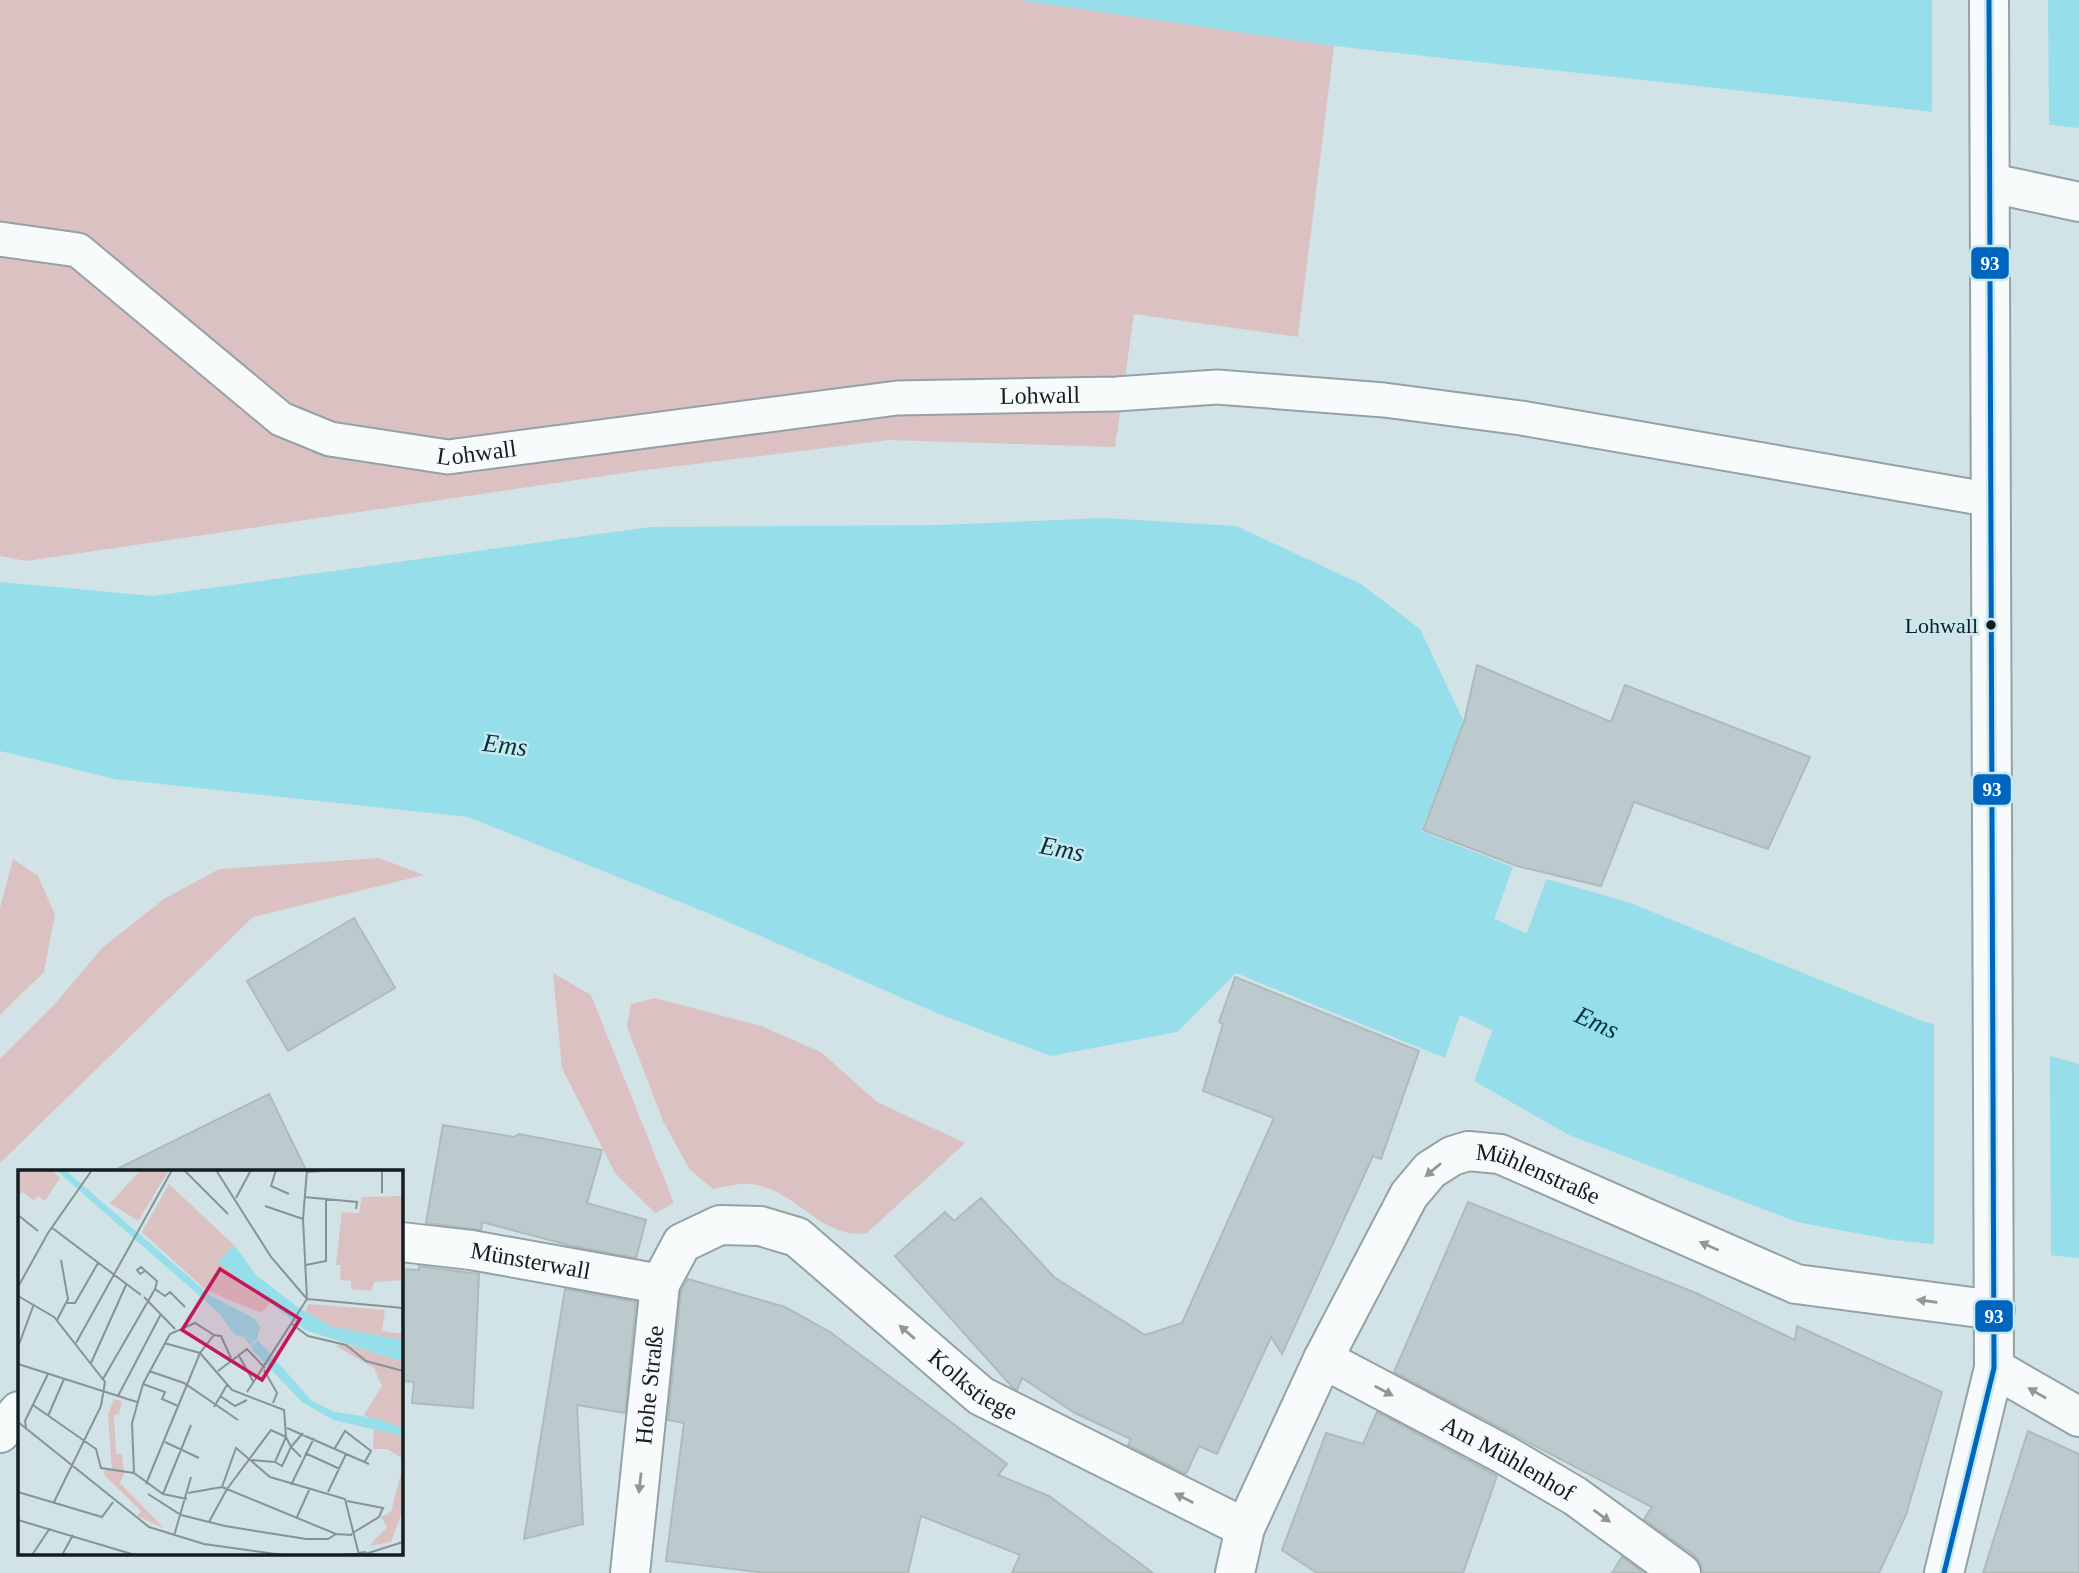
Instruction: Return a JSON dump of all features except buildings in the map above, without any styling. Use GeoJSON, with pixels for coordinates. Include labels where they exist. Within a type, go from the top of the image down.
{"type":"FeatureCollection","features":[{"type":"Feature","properties":{"kind":"street"},"geometry":{"type":"LineString","coordinates":[[1944,1573],[1994,1368],[1989,0]]}},
{"type":"Feature","properties":{"kind":"street"},"geometry":{"type":"LineString","coordinates":[[1991,183],[2079,202]]}},
{"type":"Feature","properties":{"kind":"street","name":"Mühlenstraße"},"geometry":{"type":"LineString","coordinates":[[1236,1573],[1245,1528],[1323,1359],[1409,1195],[1430,1170],[1452,1156],[1468,1151],[1500,1154],[1796,1284],[1995,1310]]}},
{"type":"Feature","properties":{"kind":"street","name":"Hohe Straße"},"geometry":{"type":"LineString","coordinates":[[630,1573],[660,1284],[682,1243],[720,1225]]}},
{"type":"Feature","properties":{"kind":"street","name":"Kolkstiege"},"geometry":{"type":"LineString","coordinates":[[720,1225],[760,1226],[797,1237],[981,1396],[1245,1528]]}},
{"type":"Feature","properties":{"kind":"street","name":"Münsterwall"},"geometry":{"type":"LineString","coordinates":[[402,1242],[471,1250],[660,1284]]}},
{"type":"Feature","properties":{"kind":"street","name":"Am Mühlenhof"},"geometry":{"type":"LineString","coordinates":[[1323,1359],[1505,1455],[1575,1496],[1681,1573]]}},
{"type":"Feature","properties":{"kind":"street"},"geometry":{"type":"LineString","coordinates":[[1994,1368],[2079,1417]]}},
{"type":"Feature","properties":{"kind":"street"},"geometry":{"type":"LineString","coordinates":[[0,1433],[18,1411]]}},
{"type":"Feature","properties":{"kind":"lane","name":"Lohwall"},"geometry":{"type":"LineString","coordinates":[[0,239],[78,250],[281,419],[330,439],[448,457],[897,398],[1116,394],[1217,387],[1384,400],[1521,418],[1992,500]]}},
{"type":"Feature","properties":{"kind":"shaded area"},"geometry":{"type":"Polygon","coordinates":[[[0,0],[1020,0],[1334,46],[1298,337],[1134,314],[1115,447],[889,440],[638,471],[26,561],[0,556],[0,0]]]}},
{"type":"Feature","properties":{"kind":"shaded area"},"geometry":{"type":"Polygon","coordinates":[[[379,858],[424,875],[253,917],[0,1163],[0,1059],[54,1005],[102,948],[164,899],[219,869],[379,858]]]}},
{"type":"Feature","properties":{"kind":"shaded area"},"geometry":{"type":"Polygon","coordinates":[[[13,859],[38,876],[55,915],[44,972],[0,1015],[0,908],[13,859]]]}},
{"type":"Feature","properties":{"kind":"shaded area"},"geometry":{"type":"Polygon","coordinates":[[[553,973],[591,995],[674,1203],[655,1213],[615,1173],[562,1068],[553,973]]]}},
{"type":"Feature","properties":{"kind":"shaded area"},"geometry":{"type":"Polygon","coordinates":[[[655,998],[761,1026],[821,1052],[877,1102],[965,1143],[867,1233],[836,1229],[767,1188],[746,1184],[713,1189],[690,1170],[663,1121],[627,1027],[631,1004],[655,998]]]}},
{"type":"Feature","properties":{"kind":"water"},"geometry":{"type":"Polygon","coordinates":[[[1020,0],[2079,0],[2079,128],[1334,46],[1020,0]]]}},
{"type":"Feature","properties":{"kind":"water"},"geometry":{"type":"Polygon","coordinates":[[[1104,518],[1236,526],[1361,584],[1420,629],[1464,722],[1421,831],[1513,867],[1445,1058],[1236,973],[1177,1032],[1051,1056],[939,1014],[710,914],[468,817],[115,779],[0,751],[0,582],[153,596],[650,527],[939,525],[1104,518]]]}},
{"type":"Feature","properties":{"kind":"water"},"geometry":{"type":"Polygon","coordinates":[[[1546,879],[1628,902],[1919,1020],[2079,1064],[2079,1258],[1893,1240],[1797,1222],[1569,1135],[1474,1081],[1546,879]]]}},
{"type":"Feature","properties":{"kind":"pier"},"geometry":{"type":"Polygon","coordinates":[[[1932,0],[2048,0],[2049,128],[1932,116],[1932,0]]]}},
{"type":"Feature","properties":{"kind":"pier"},"geometry":{"type":"Polygon","coordinates":[[[1513,867],[1516,868],[1449,1059],[1444,1061],[1513,867]]]}},
{"type":"Feature","properties":{"kind":"pier"},"geometry":{"type":"Polygon","coordinates":[[[1543,878],[1546,879],[1473,1084],[1471,1080],[1543,878]]]}},
{"type":"Feature","properties":{"kind":"pier"},"geometry":{"type":"Polygon","coordinates":[[[1934,1021],[2050,1053],[2051,1258],[1934,1247],[1934,1021]]]}},
{"type":"Feature","properties":{"kind":"waterway","name":"Ems"},"geometry":{"type":"LineString","coordinates":[[1349,908],[1636,1040]]}},
{"type":"Feature","properties":{"kind":"transit line","name":"93"},"geometry":{"type":"LineString","coordinates":[[1944,1573],[1994,1368],[1989,0]]}},
{"type":"Feature","properties":{"kind":"place","name":"Lohwall"},"geometry":{"type":"Point","coordinates":[1991,625]}}]}
